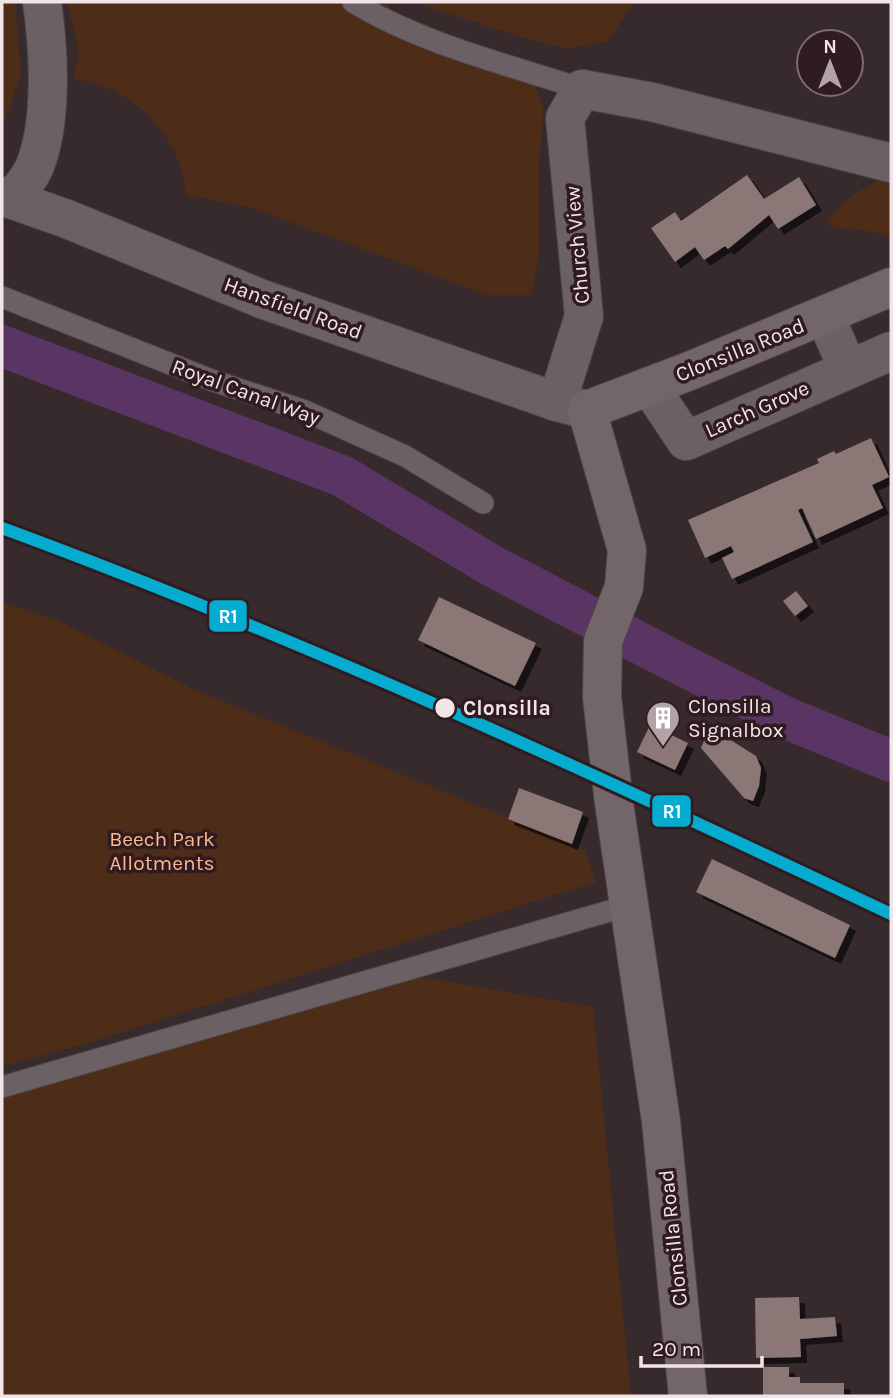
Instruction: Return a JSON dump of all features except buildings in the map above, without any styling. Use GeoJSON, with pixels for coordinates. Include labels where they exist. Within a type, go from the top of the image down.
{"type":"FeatureCollection","features":[{"type":"Feature","properties":{"kind":"main road","name":"Clonsilla Road"},"geometry":{"type":"LineString","coordinates":[[688,1396],[661,1121],[605,728],[601,659],[603,641],[625,587],[627,550],[572,406],[650,387],[891,288]]}},
{"type":"Feature","properties":{"kind":"street"},"geometry":{"type":"LineString","coordinates":[[7,198],[34,168],[46,111],[49,47],[42,2]]}},
{"type":"Feature","properties":{"kind":"street"},"geometry":{"type":"LineString","coordinates":[[582,89],[652,102],[891,163]]}},
{"type":"Feature","properties":{"kind":"street","name":"Church View"},"geometry":{"type":"LineString","coordinates":[[572,406],[584,316],[565,118],[582,89]]}},
{"type":"Feature","properties":{"kind":"street","name":"Hansfield Road"},"geometry":{"type":"LineString","coordinates":[[7,198],[253,295],[572,406]]}},
{"type":"Feature","properties":{"kind":"street"},"geometry":{"type":"LineString","coordinates":[[825,316],[848,369]]}},
{"type":"Feature","properties":{"kind":"street","name":"Larch Grove"},"geometry":{"type":"LineString","coordinates":[[650,387],[685,441],[891,351]]}},
{"type":"Feature","properties":{"kind":"lane"},"geometry":{"type":"LineString","coordinates":[[353,2],[372,13],[466,51],[582,89]]}},
{"type":"Feature","properties":{"kind":"lane","name":"Royal Canal Way"},"geometry":{"type":"LineString","coordinates":[[2,297],[211,380],[305,411],[405,456],[483,503]]}},
{"type":"Feature","properties":{"kind":"lane"},"geometry":{"type":"LineString","coordinates":[[2,1087],[630,905]]}},
{"type":"Feature","properties":{"kind":"green space"},"geometry":{"type":"Polygon","coordinates":[[[2,2],[13,2],[15,5],[21,74],[2,128],[2,2]]]}},
{"type":"Feature","properties":{"kind":"green space"},"geometry":{"type":"Polygon","coordinates":[[[67,2],[387,2],[391,10],[528,66],[544,109],[539,162],[539,257],[531,295],[487,295],[252,208],[186,195],[184,179],[173,148],[143,110],[115,91],[73,78],[79,51],[67,2]]]}},
{"type":"Feature","properties":{"kind":"green space"},"geometry":{"type":"Polygon","coordinates":[[[413,2],[634,2],[608,41],[569,49],[524,38],[413,2]]]}},
{"type":"Feature","properties":{"kind":"green space"},"geometry":{"type":"Polygon","coordinates":[[[888,175],[891,176],[891,238],[874,232],[832,227],[827,220],[848,198],[888,175]]]}},
{"type":"Feature","properties":{"kind":"green space","name":"Beech Park Allotments"},"geometry":{"type":"Polygon","coordinates":[[[2,602],[59,621],[193,689],[572,844],[585,851],[596,882],[75,1047],[2,1066],[2,602]]]}},
{"type":"Feature","properties":{"kind":"green space"},"geometry":{"type":"Polygon","coordinates":[[[421,977],[593,1007],[631,1396],[2,1396],[2,1091],[347,990],[421,977]]]}},
{"type":"Feature","properties":{"kind":"waterway"},"geometry":{"type":"LineString","coordinates":[[2,346],[342,476],[494,567],[649,648],[784,717],[891,761]]}},
{"type":"Feature","properties":{"kind":"transit line","name":"R1"},"geometry":{"type":"LineString","coordinates":[[2,528],[228,616],[451,711],[891,914]]}},
{"type":"Feature","properties":{"kind":"place","name":"Clonsilla"},"geometry":{"type":"Point","coordinates":[445,708]}},
{"type":"Feature","properties":{"kind":"place","name":"Clonsilla Signalbox"},"geometry":{"type":"Point","coordinates":[663,748]}}]}
